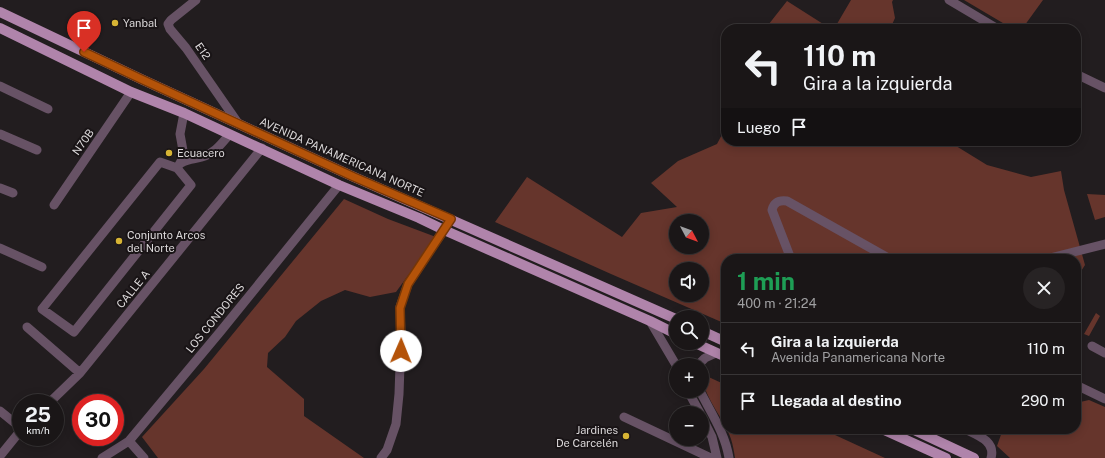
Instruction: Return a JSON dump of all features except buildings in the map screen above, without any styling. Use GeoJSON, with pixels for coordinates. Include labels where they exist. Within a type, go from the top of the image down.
{"type":"FeatureCollection","features":[{"type":"Feature","properties":{"kind":"main road","name":"AVENIDA PANAMERICANA NORTE"},"geometry":{"type":"LineString","coordinates":[[0,12],[141,79],[669,316]]}},
{"type":"Feature","properties":{"kind":"main road"},"geometry":{"type":"LineString","coordinates":[[0,28],[131,92],[184,113],[340,185],[399,209],[669,330]]}},
{"type":"Feature","properties":{"kind":"main road"},"geometry":{"type":"LineString","coordinates":[[709,334],[721,340]]}},
{"type":"Feature","properties":{"kind":"main road"},"geometry":{"type":"LineString","coordinates":[[709,350],[721,356]]}},
{"type":"Feature","properties":{"kind":"main road"},"geometry":{"type":"LineString","coordinates":[[893,434],[946,458]]}},
{"type":"Feature","properties":{"kind":"main road"},"geometry":{"type":"LineString","coordinates":[[923,434],[974,458]]}},
{"type":"Feature","properties":{"kind":"street","name":"E12"},"geometry":{"type":"LineString","coordinates":[[196,0],[168,24],[170,29],[186,48],[238,123]]}},
{"type":"Feature","properties":{"kind":"street"},"geometry":{"type":"LineString","coordinates":[[949,0],[990,24]]}},
{"type":"Feature","properties":{"kind":"street"},"geometry":{"type":"LineString","coordinates":[[1081,76],[1105,88]]}},
{"type":"Feature","properties":{"kind":"street"},"geometry":{"type":"LineString","coordinates":[[0,86],[48,109]]}},
{"type":"Feature","properties":{"kind":"street","name":"N70B"},"geometry":{"type":"LineString","coordinates":[[54,205],[131,92]]}},
{"type":"Feature","properties":{"kind":"street"},"geometry":{"type":"LineString","coordinates":[[179,165],[184,156],[180,134],[184,113]]}},
{"type":"Feature","properties":{"kind":"street"},"geometry":{"type":"LineString","coordinates":[[0,134],[37,150]]}},
{"type":"Feature","properties":{"kind":"street"},"geometry":{"type":"LineString","coordinates":[[179,165],[191,185],[74,332],[42,309],[160,162],[179,165],[188,159],[203,157],[213,152],[230,135]]}},
{"type":"Feature","properties":{"kind":"street","name":"CALLE A"},"geometry":{"type":"LineString","coordinates":[[58,394],[80,373],[262,148]]}},
{"type":"Feature","properties":{"kind":"street","name":"LOS CONDORES"},"geometry":{"type":"LineString","coordinates":[[102,458],[129,441],[340,185]]}},
{"type":"Feature","properties":{"kind":"street"},"geometry":{"type":"LineString","coordinates":[[0,188],[13,193]]}},
{"type":"Feature","properties":{"kind":"street"},"geometry":{"type":"LineString","coordinates":[[789,254],[772,210],[773,205],[777,201],[781,200],[787,201],[881,254]]}},
{"type":"Feature","properties":{"kind":"street"},"geometry":{"type":"LineString","coordinates":[[381,458],[386,450],[396,424],[399,394],[401,337],[400,308],[408,284],[451,219]]}},
{"type":"Feature","properties":{"kind":"street"},"geometry":{"type":"LineString","coordinates":[[1066,254],[1105,244]]}},
{"type":"Feature","properties":{"kind":"street"},"geometry":{"type":"LineString","coordinates":[[0,248],[42,267]]}},
{"type":"Feature","properties":{"kind":"street"},"geometry":{"type":"LineString","coordinates":[[650,321],[672,358]]}},
{"type":"Feature","properties":{"kind":"street"},"geometry":{"type":"LineString","coordinates":[[27,327],[80,373]]}},
{"type":"Feature","properties":{"kind":"street"},"geometry":{"type":"LineString","coordinates":[[1092,346],[1105,353]]}},
{"type":"Feature","properties":{"kind":"street"},"geometry":{"type":"LineString","coordinates":[[705,358],[716,353]]}},
{"type":"Feature","properties":{"kind":"street"},"geometry":{"type":"LineString","coordinates":[[1081,387],[1105,399]]}},
{"type":"Feature","properties":{"kind":"street"},"geometry":{"type":"LineString","coordinates":[[704,398],[721,430]]}},
{"type":"Feature","properties":{"kind":"street"},"geometry":{"type":"LineString","coordinates":[[0,411],[12,421]]}},
{"type":"Feature","properties":{"kind":"street"},"geometry":{"type":"LineString","coordinates":[[624,418],[711,458]]}},
{"type":"Feature","properties":{"kind":"street"},"geometry":{"type":"LineString","coordinates":[[709,431],[717,458]]}},
{"type":"Feature","properties":{"kind":"street"},"geometry":{"type":"LineString","coordinates":[[722,434],[727,446],[729,458]]}},
{"type":"Feature","properties":{"kind":"street"},"geometry":{"type":"LineString","coordinates":[[975,434],[988,441],[992,448],[991,458]]}},
{"type":"Feature","properties":{"kind":"street"},"geometry":{"type":"LineString","coordinates":[[0,456],[12,441]]}},
{"type":"Feature","properties":{"kind":"street"},"geometry":{"type":"LineString","coordinates":[[129,441],[144,458]]}},
{"type":"Feature","properties":{"kind":"shaded area"},"geometry":{"type":"Polygon","coordinates":[[[851,0],[893,0],[892,2],[895,18],[892,24],[837,24],[851,0]]]}},
{"type":"Feature","properties":{"kind":"shaded area"},"geometry":{"type":"Polygon","coordinates":[[[964,0],[1043,0],[1026,24],[1005,24],[964,0]]]}},
{"type":"Feature","properties":{"kind":"shaded area"},"geometry":{"type":"Polygon","coordinates":[[[787,1],[823,24],[769,24],[787,1]]]}},
{"type":"Feature","properties":{"kind":"shaded area"},"geometry":{"type":"Polygon","coordinates":[[[721,136],[721,146],[956,146],[987,165],[1031,177],[1061,171],[1064,190],[1085,265],[1081,271],[1081,254],[721,254],[721,322],[709,317],[709,310],[694,310],[675,302],[709,302],[709,262],[669,262],[669,299],[495,222],[527,177],[622,237],[641,213],[677,207],[651,183],[678,161],[717,144],[721,136]]]}},
{"type":"Feature","properties":{"kind":"shaded area"},"geometry":{"type":"Polygon","coordinates":[[[1087,194],[1105,195],[1105,217],[1095,220],[1087,194]]]}},
{"type":"Feature","properties":{"kind":"shaded area"},"geometry":{"type":"Polygon","coordinates":[[[344,199],[388,219],[436,237],[396,292],[370,297],[345,290],[321,301],[296,321],[285,337],[268,353],[267,367],[304,399],[304,416],[364,458],[158,458],[142,437],[204,369],[344,199]]]}},
{"type":"Feature","properties":{"kind":"shaded area"},"geometry":{"type":"Polygon","coordinates":[[[1096,313],[1100,316],[1089,336],[1084,334],[1096,313]]]}},
{"type":"Feature","properties":{"kind":"shaded area"},"geometry":{"type":"Polygon","coordinates":[[[709,377],[721,383],[721,419],[710,399],[709,377]]]}},
{"type":"Feature","properties":{"kind":"shaded area"},"geometry":{"type":"Polygon","coordinates":[[[1089,400],[1105,407],[1105,458],[1010,458],[997,446],[1001,434],[1081,434],[1081,402],[1089,400]]]}},
{"type":"Feature","properties":{"kind":"shaded area"},"geometry":{"type":"Polygon","coordinates":[[[729,434],[833,434],[885,458],[735,458],[729,434]]]}},
{"type":"Feature","properties":{"kind":"place","name":"Yanbal"},"geometry":{"type":"Point","coordinates":[115,23]}},
{"type":"Feature","properties":{"kind":"place","name":"Ecuacero"},"geometry":{"type":"Point","coordinates":[169,153]}},
{"type":"Feature","properties":{"kind":"place","name":"Conjunto Arcos del Norte"},"geometry":{"type":"Point","coordinates":[119,241]}},
{"type":"Feature","properties":{"kind":"place","name":"Jardines De Carcelén"},"geometry":{"type":"Point","coordinates":[626,436]}},
{"type":"Feature","properties":{"kind":"route"},"geometry":{"type":"LineString","coordinates":[[84,52],[354,177],[451,219],[408,284],[400,308],[401,351]]}}]}
